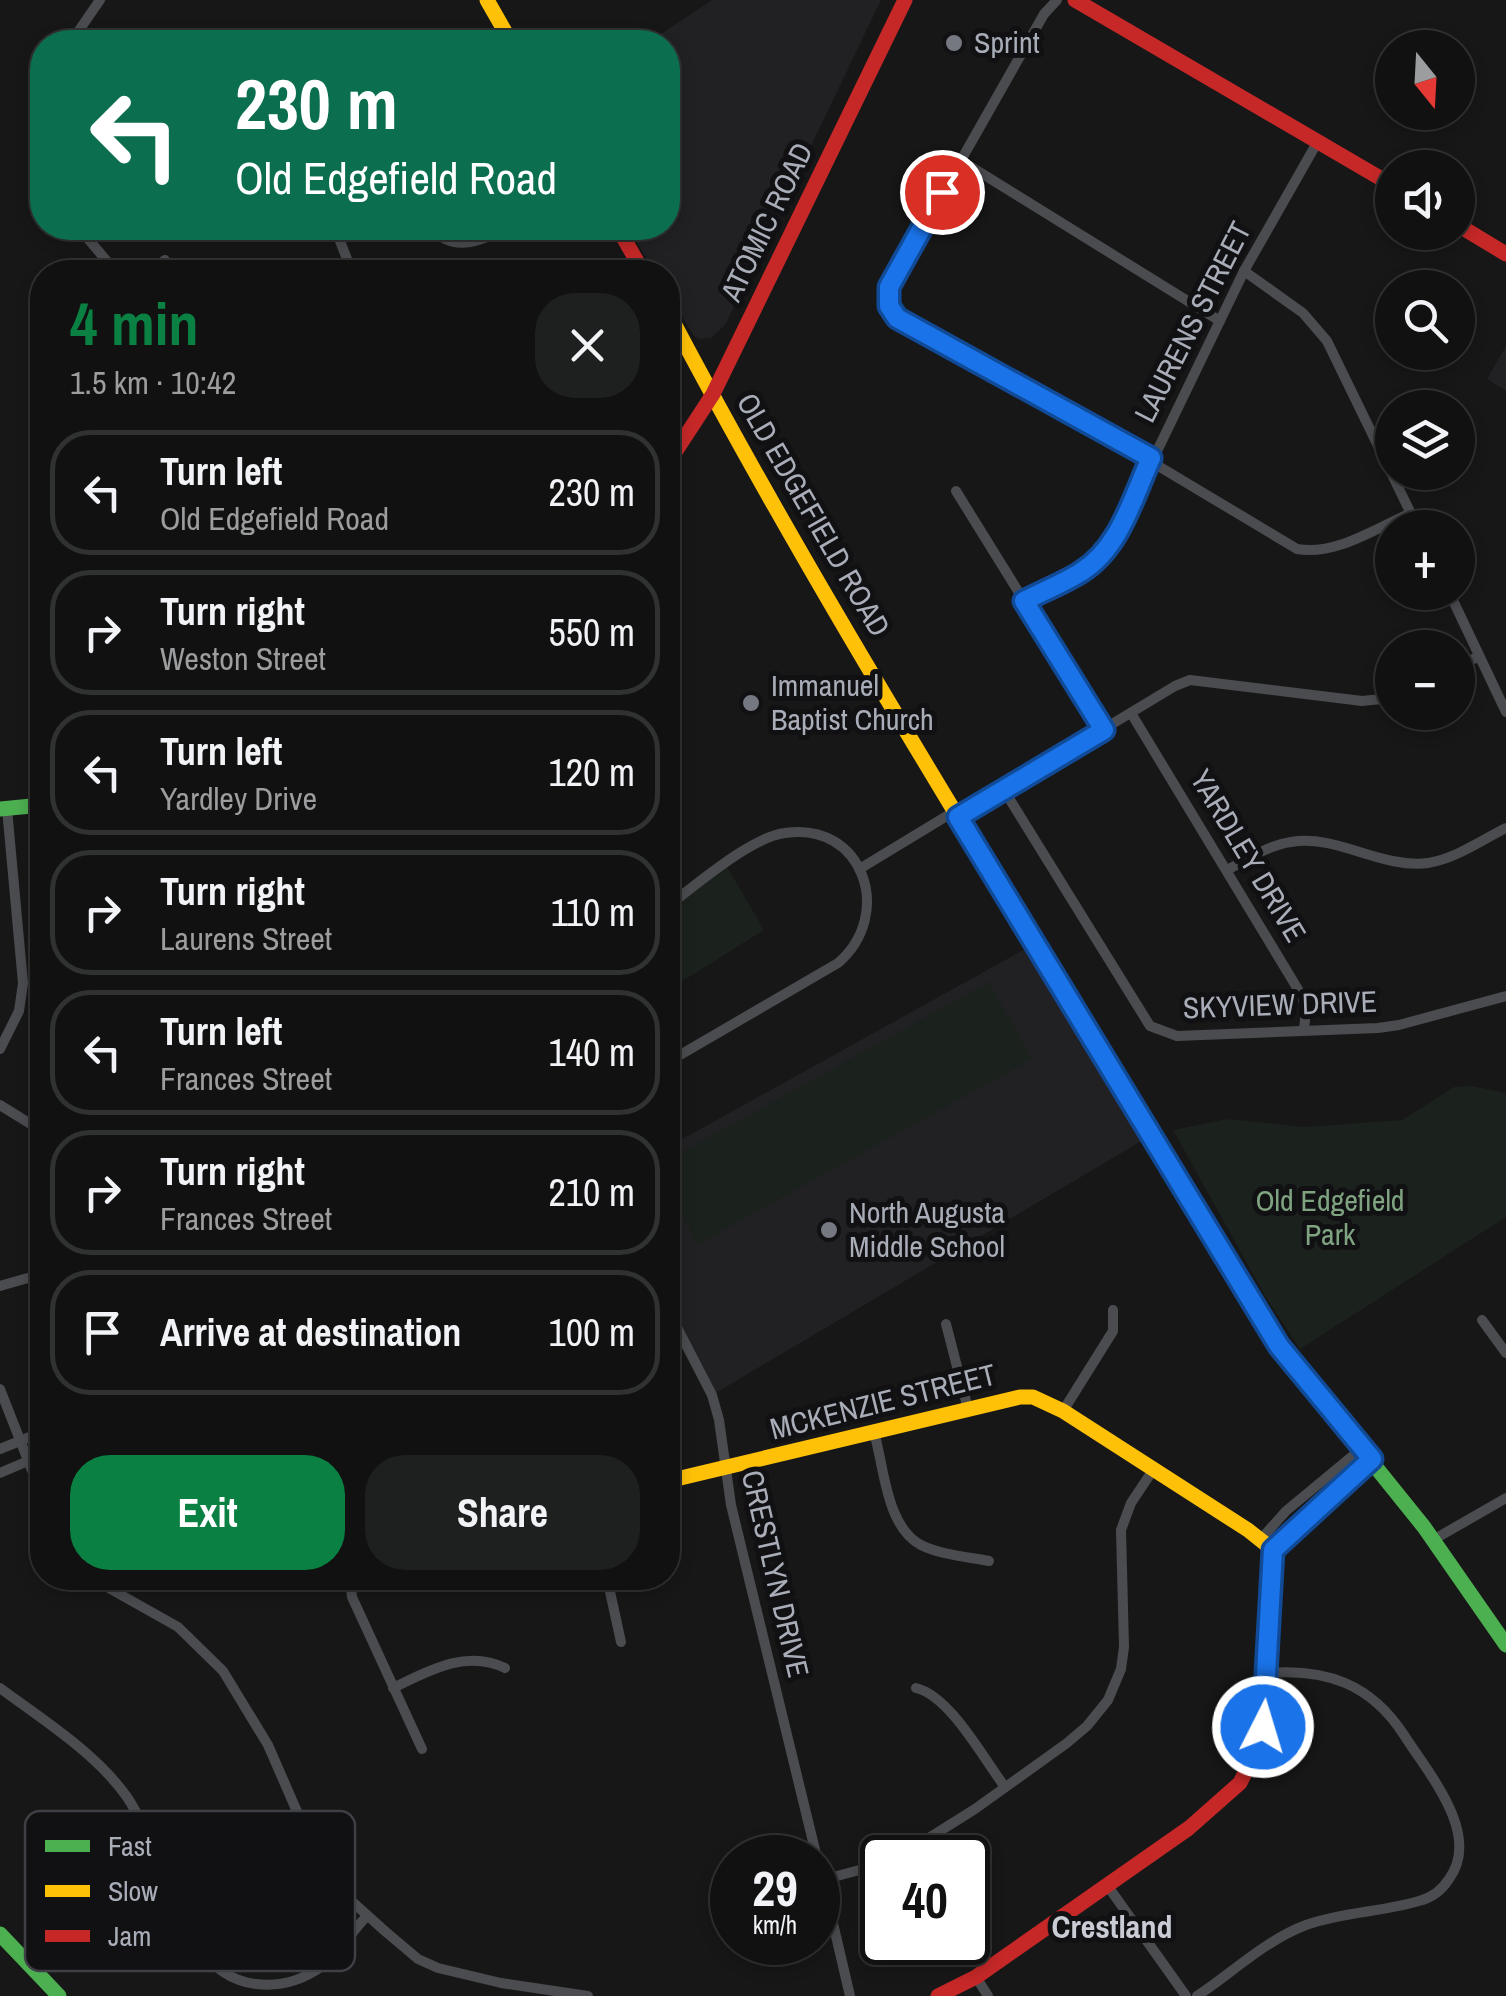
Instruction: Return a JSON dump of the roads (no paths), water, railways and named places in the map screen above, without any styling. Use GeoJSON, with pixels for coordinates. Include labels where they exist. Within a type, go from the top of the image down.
{"type":"FeatureCollection","features":[{"type":"Feature","properties":{"kind":"street"},"geometry":{"type":"LineString","coordinates":[[79,30],[100,0]]}},
{"type":"Feature","properties":{"kind":"street"},"geometry":{"type":"LineString","coordinates":[[487,0],[504,30]]}},
{"type":"Feature","properties":{"kind":"street","name":"ATOMIC ROAD"},"geometry":{"type":"LineString","coordinates":[[680,445],[713,394],[905,0]]}},
{"type":"Feature","properties":{"kind":"street"},"geometry":{"type":"LineString","coordinates":[[1057,0],[1044,14],[889,287],[892,312],[1151,460],[1297,549],[1332,548],[1375,529]]}},
{"type":"Feature","properties":{"kind":"street"},"geometry":{"type":"LineString","coordinates":[[1076,0],[1375,175]]}},
{"type":"Feature","properties":{"kind":"street","name":"LAURENS STREET"},"geometry":{"type":"LineString","coordinates":[[1024,601],[1082,572],[1116,536],[1244,271],[1319,140]]}},
{"type":"Feature","properties":{"kind":"street"},"geometry":{"type":"LineString","coordinates":[[960,160],[1220,321]]}},
{"type":"Feature","properties":{"kind":"street"},"geometry":{"type":"LineString","coordinates":[[1475,235],[1506,254]]}},
{"type":"Feature","properties":{"kind":"street"},"geometry":{"type":"LineString","coordinates":[[89,240],[106,260]]}},
{"type":"Feature","properties":{"kind":"street"},"geometry":{"type":"LineString","coordinates":[[443,240],[469,244],[479,240]]}},
{"type":"Feature","properties":{"kind":"street"},"geometry":{"type":"LineString","coordinates":[[1244,271],[1302,313],[1327,341],[1410,510]]}},
{"type":"Feature","properties":{"kind":"street","name":"OLD EDGEFIELD ROAD"},"geometry":{"type":"LineString","coordinates":[[680,334],[894,712],[1279,1346],[1434,1540],[1506,1646]]}},
{"type":"Feature","properties":{"kind":"street"},"geometry":{"type":"LineString","coordinates":[[956,491],[1104,730]]}},
{"type":"Feature","properties":{"kind":"street"},"geometry":{"type":"LineString","coordinates":[[1457,610],[1506,712]]}},
{"type":"Feature","properties":{"kind":"street"},"geometry":{"type":"LineString","coordinates":[[1475,658],[1479,656]]}},
{"type":"Feature","properties":{"kind":"street"},"geometry":{"type":"LineString","coordinates":[[861,868],[1004,790],[1175,686],[1202,679],[1375,699]]}},
{"type":"Feature","properties":{"kind":"street","name":"YARDLEY DRIVE"},"geometry":{"type":"LineString","coordinates":[[1131,714],[1302,996],[1306,1011],[1304,1029]]}},
{"type":"Feature","properties":{"kind":"street","name":"SKYVIEW DRIVE"},"geometry":{"type":"LineString","coordinates":[[1004,790],[1150,1026],[1177,1036],[1399,1026],[1506,996]]}},
{"type":"Feature","properties":{"kind":"street"},"geometry":{"type":"LineString","coordinates":[[0,1049],[19,1012],[23,983],[4,809],[30,806]]}},
{"type":"Feature","properties":{"kind":"street"},"geometry":{"type":"LineString","coordinates":[[1227,870],[1278,845],[1297,841],[1393,861],[1432,862],[1506,828]]}},
{"type":"Feature","properties":{"kind":"street"},"geometry":{"type":"LineString","coordinates":[[680,897],[741,853],[778,834],[800,832],[829,840],[846,851],[861,868],[866,886],[866,916],[858,939],[845,956],[680,1055]]}},
{"type":"Feature","properties":{"kind":"street"},"geometry":{"type":"LineString","coordinates":[[0,1105],[30,1124]]}},
{"type":"Feature","properties":{"kind":"street"},"geometry":{"type":"LineString","coordinates":[[0,1286],[30,1277]]}},
{"type":"Feature","properties":{"kind":"street"},"geometry":{"type":"LineString","coordinates":[[1062,1411],[1113,1331],[1113,1310]]}},
{"type":"Feature","properties":{"kind":"street"},"geometry":{"type":"LineString","coordinates":[[1482,1320],[1506,1354]]}},
{"type":"Feature","properties":{"kind":"street"},"geometry":{"type":"LineString","coordinates":[[946,1324],[968,1409]]}},
{"type":"Feature","properties":{"kind":"street","name":"CRESTLYN DRIVE"},"geometry":{"type":"LineString","coordinates":[[680,1333],[712,1395],[719,1420],[724,1469],[812,1835]]}},
{"type":"Feature","properties":{"kind":"street"},"geometry":{"type":"LineString","coordinates":[[0,1389],[30,1465]]}},
{"type":"Feature","properties":{"kind":"street","name":"MCKENZIE STREET"},"geometry":{"type":"LineString","coordinates":[[680,1479],[1026,1396],[1062,1411],[1267,1545]]}},
{"type":"Feature","properties":{"kind":"street"},"geometry":{"type":"LineString","coordinates":[[874,1432],[891,1498],[906,1532],[926,1547],[989,1562]]}},
{"type":"Feature","properties":{"kind":"street"},"geometry":{"type":"LineString","coordinates":[[0,1449],[30,1436]]}},
{"type":"Feature","properties":{"kind":"street"},"geometry":{"type":"LineString","coordinates":[[938,1996],[976,1977],[1189,1828],[1240,1783],[1254,1758],[1263,1727],[1267,1545],[1286,1511],[1367,1453]]}},
{"type":"Feature","properties":{"kind":"street"},"geometry":{"type":"LineString","coordinates":[[1267,1545],[1367,1453]]}},
{"type":"Feature","properties":{"kind":"street"},"geometry":{"type":"LineString","coordinates":[[0,1473],[28,1460]]}},
{"type":"Feature","properties":{"kind":"street"},"geometry":{"type":"LineString","coordinates":[[936,1835],[1087,1726],[1108,1700],[1123,1658],[1121,1530],[1131,1503],[1153,1470]]}},
{"type":"Feature","properties":{"kind":"street"},"geometry":{"type":"LineString","coordinates":[[1434,1540],[1506,1498]]}},
{"type":"Feature","properties":{"kind":"street"},"geometry":{"type":"LineString","coordinates":[[112,1590],[178,1627],[224,1671],[268,1744],[297,1811]]}},
{"type":"Feature","properties":{"kind":"street"},"geometry":{"type":"LineString","coordinates":[[351,1590],[422,1750]]}},
{"type":"Feature","properties":{"kind":"street"},"geometry":{"type":"LineString","coordinates":[[610,1590],[622,1642]]}},
{"type":"Feature","properties":{"kind":"street"},"geometry":{"type":"LineString","coordinates":[[393,1688],[451,1662],[489,1662],[505,1668]]}},
{"type":"Feature","properties":{"kind":"street"},"geometry":{"type":"LineString","coordinates":[[1197,1996],[1298,1929],[1325,1919],[1429,1898],[1448,1882],[1458,1859],[1460,1842],[1454,1817],[1382,1705],[1341,1679],[1310,1672],[1267,1673]]}},
{"type":"Feature","properties":{"kind":"street"},"geometry":{"type":"LineString","coordinates":[[0,1688],[93,1760],[117,1784],[135,1811]]}},
{"type":"Feature","properties":{"kind":"street"},"geometry":{"type":"LineString","coordinates":[[916,1688],[946,1704],[1005,1787]]}},
{"type":"Feature","properties":{"kind":"street"},"geometry":{"type":"LineString","coordinates":[[1108,1885],[1186,1996]]}},
{"type":"Feature","properties":{"kind":"street"},"geometry":{"type":"LineString","coordinates":[[355,1903],[418,1958],[438,1968],[588,1996]]}},
{"type":"Feature","properties":{"kind":"street"},"geometry":{"type":"LineString","coordinates":[[355,1930],[367,1916]]}},
{"type":"Feature","properties":{"kind":"street"},"geometry":{"type":"LineString","coordinates":[[0,1934],[25,1960]]}},
{"type":"Feature","properties":{"kind":"street","name":"CRESTLYN DRIVE"},"geometry":{"type":"LineString","coordinates":[[840,1955],[850,1996]]}},
{"type":"Feature","properties":{"kind":"street"},"geometry":{"type":"LineString","coordinates":[[35,1971],[59,1996]]}},
{"type":"Feature","properties":{"kind":"street"},"geometry":{"type":"LineString","coordinates":[[221,1971],[246,1983],[266,1985],[297,1981],[312,1971]]}},
{"type":"Feature","properties":{"kind":"street"},"geometry":{"type":"LineString","coordinates":[[976,1977],[988,1996]]}},
{"type":"Feature","properties":{"kind":"place","name":"Sprint"},"geometry":{"type":"Point","coordinates":[954,43]}},
{"type":"Feature","properties":{"kind":"place","name":"Immanuel Baptist Church"},"geometry":{"type":"Point","coordinates":[751,703]}},
{"type":"Feature","properties":{"kind":"place","name":"North Augusta Middle School"},"geometry":{"type":"Point","coordinates":[829,1230]}},
{"type":"Feature","properties":{"kind":"district","name":"Crestland"},"geometry":{"type":"Point","coordinates":[1112,1927]}},
{"type":"Feature","properties":{"kind":"park label","name":"Old Edgefield Park"},"geometry":{"type":"Point","coordinates":[1330,1218]}}]}
